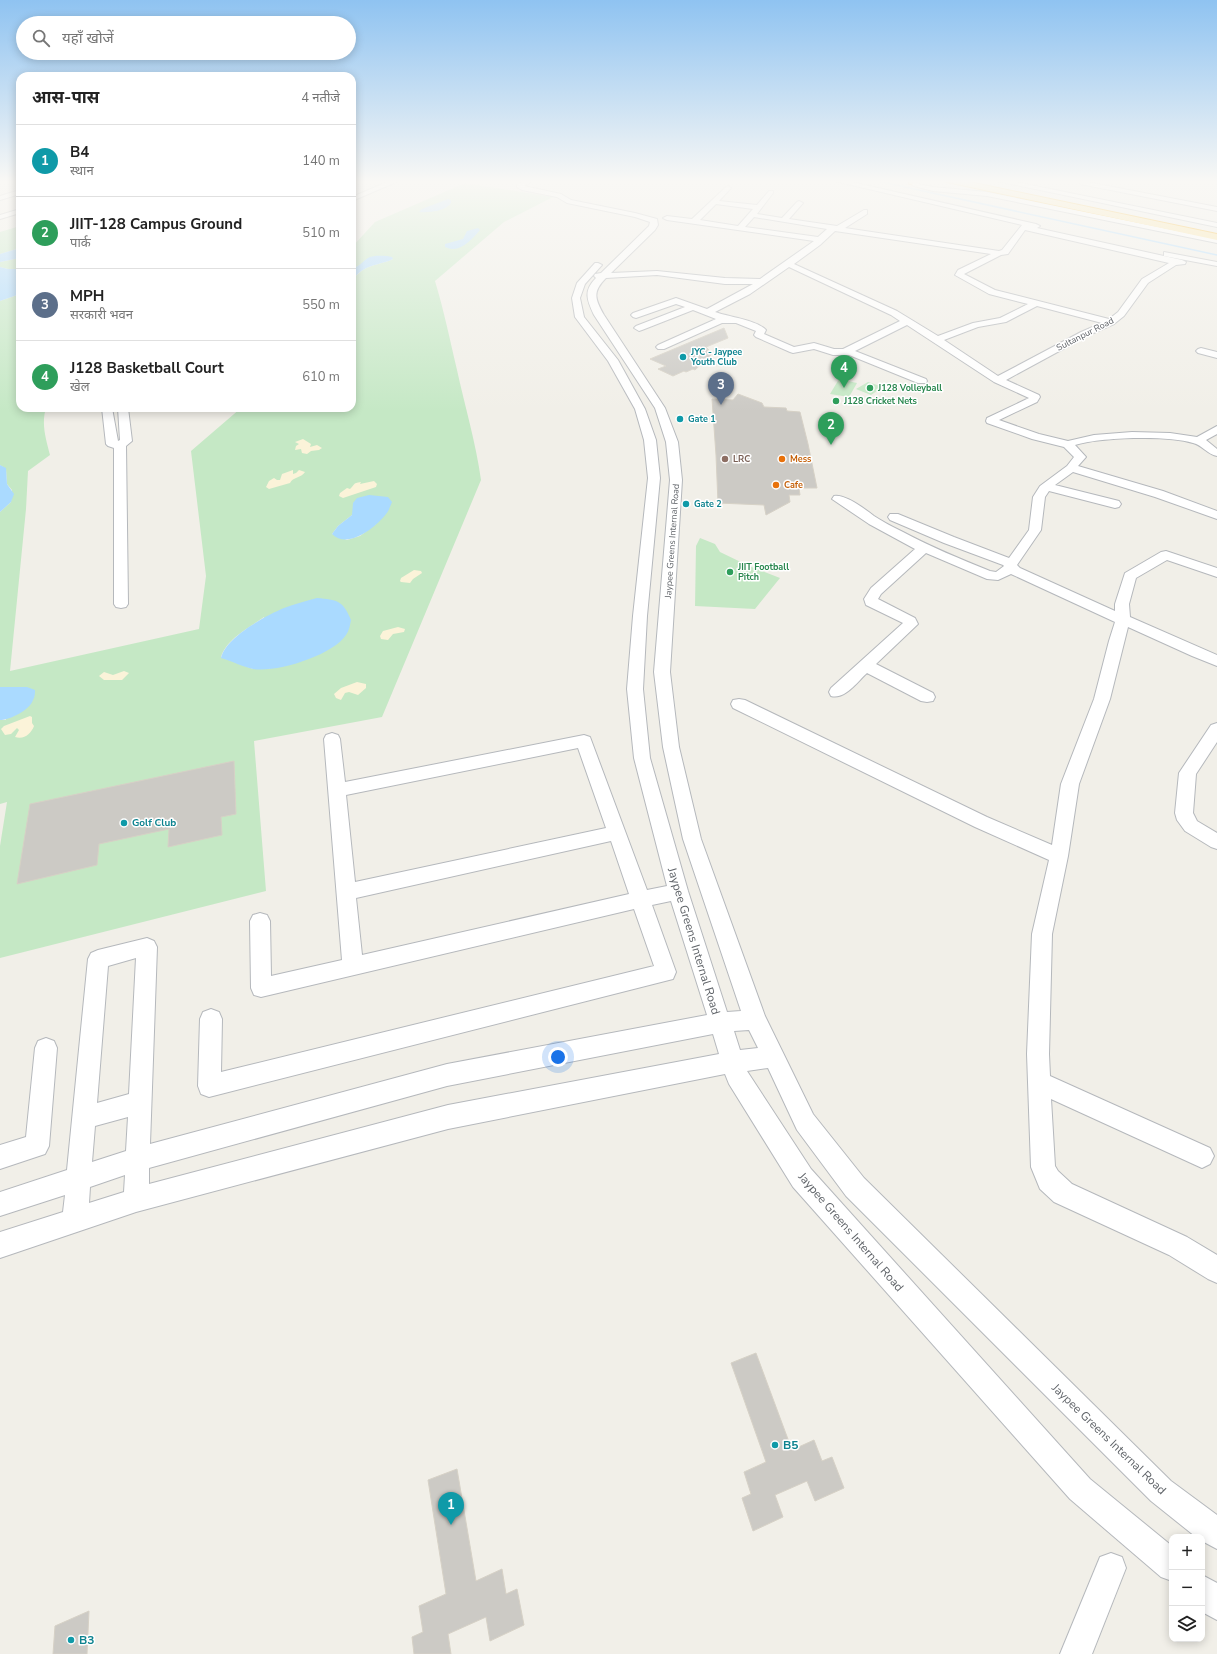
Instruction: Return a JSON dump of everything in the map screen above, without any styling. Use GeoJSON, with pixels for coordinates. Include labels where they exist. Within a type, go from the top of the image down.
{"type":"FeatureCollection","features":[{"type":"Feature","properties":{"kind":"street","name":"Jaypee Greens Internal Road"},"geometry":{"type":"LineString","coordinates":[[612,257],[595,275],[581,283],[576,298],[580,317],[599,328],[660,408],[672,442],[676,480],[662,672],[671,747],[692,839],[755,1019],[805,1122],[855,1188],[1161,1491],[1217,1534]]}},
{"type":"Feature","properties":{"kind":"street"},"geometry":{"type":"LineString","coordinates":[[707,313],[747,292],[797,257]]}},
{"type":"Feature","properties":{"kind":"street"},"geometry":{"type":"LineString","coordinates":[[991,257],[961,272],[960,275],[986,290],[1111,322]]}},
{"type":"Feature","properties":{"kind":"street"},"geometry":{"type":"LineString","coordinates":[[1155,257],[1177,262]]}},
{"type":"Feature","properties":{"kind":"street"},"geometry":{"type":"LineString","coordinates":[[1195,257],[1217,259]]}},
{"type":"Feature","properties":{"kind":"street"},"geometry":{"type":"LineString","coordinates":[[1195,257],[1217,264]]}},
{"type":"Feature","properties":{"kind":"street","name":"Sultanpur Road"},"geometry":{"type":"LineString","coordinates":[[998,380],[1084,334],[1111,322],[1121,314],[1145,281],[1177,262],[1199,258]]}},
{"type":"Feature","properties":{"kind":"street"},"geometry":{"type":"LineString","coordinates":[[788,264],[864,299],[907,321],[937,339],[998,380],[1033,396],[1035,399],[991,421],[1036,437],[1068,444],[1079,440],[1099,437],[1152,437],[1198,440],[1217,429]]}},
{"type":"Feature","properties":{"kind":"street"},"geometry":{"type":"LineString","coordinates":[[595,275],[657,273],[725,281],[762,282]]}},
{"type":"Feature","properties":{"kind":"street"},"geometry":{"type":"LineString","coordinates":[[636,314],[674,301],[726,320]]}},
{"type":"Feature","properties":{"kind":"street"},"geometry":{"type":"LineString","coordinates":[[937,339],[976,325],[1003,320],[1036,303]]}},
{"type":"Feature","properties":{"kind":"street"},"geometry":{"type":"LineString","coordinates":[[639,328],[693,308]]}},
{"type":"Feature","properties":{"kind":"street"},"geometry":{"type":"LineString","coordinates":[[661,347],[717,322],[737,320],[758,328],[761,330],[758,333],[761,336],[793,350],[814,346],[833,352],[847,352],[922,381]]}},
{"type":"Feature","properties":{"kind":"street"},"geometry":{"type":"LineString","coordinates":[[847,352],[907,321]]}},
{"type":"Feature","properties":{"kind":"street","name":"Jaypee Greens Internal Road"},"geometry":{"type":"LineString","coordinates":[[599,328],[613,360],[640,409],[650,440],[654,478],[641,604],[635,689],[642,758],[678,891],[737,1076],[802,1178],[1080,1489],[1169,1563]]}},
{"type":"Feature","properties":{"kind":"street"},"geometry":{"type":"LineString","coordinates":[[1201,351],[1217,355]]}},
{"type":"Feature","properties":{"kind":"street"},"geometry":{"type":"LineString","coordinates":[[108,412],[112,444],[120,445],[126,441],[122,412]]}},
{"type":"Feature","properties":{"kind":"street"},"geometry":{"type":"LineString","coordinates":[[1198,440],[1208,449],[1217,453]]}},
{"type":"Feature","properties":{"kind":"street"},"geometry":{"type":"LineString","coordinates":[[838,499],[861,512],[872,521],[924,548],[993,576],[1001,575],[1011,565],[1035,530],[1039,497],[1046,486],[1071,468],[1080,457],[1068,444]]}},
{"type":"Feature","properties":{"kind":"street"},"geometry":{"type":"LineString","coordinates":[[120,445],[121,604]]}},
{"type":"Feature","properties":{"kind":"street"},"geometry":{"type":"LineString","coordinates":[[1071,468],[1159,494],[1217,515]]}},
{"type":"Feature","properties":{"kind":"street"},"geometry":{"type":"LineString","coordinates":[[1046,486],[1115,504]]}},
{"type":"Feature","properties":{"kind":"street"},"geometry":{"type":"LineString","coordinates":[[894,517],[1011,565],[1123,620],[1217,661]]}},
{"type":"Feature","properties":{"kind":"street"},"geometry":{"type":"LineString","coordinates":[[837,692],[911,624],[910,622],[871,602],[871,599],[876,591],[924,548]]}},
{"type":"Feature","properties":{"kind":"street"},"geometry":{"type":"LineString","coordinates":[[1217,573],[1166,555],[1130,576],[1122,604],[1123,620],[1116,641],[1102,699],[1070,784],[1059,856],[1042,934],[1038,1054],[1043,1167],[1050,1180],[1063,1193],[1178,1246],[1217,1270]]}},
{"type":"Feature","properties":{"kind":"street","name":"Jaypee Greens Internal Road"},"geometry":{"type":"LineString","coordinates":[[641,604],[667,604]]}},
{"type":"Feature","properties":{"kind":"street"},"geometry":{"type":"LineString","coordinates":[[865,665],[927,697]]}},
{"type":"Feature","properties":{"kind":"street"},"geometry":{"type":"LineString","coordinates":[[739,704],[981,822],[1059,856]]}},
{"type":"Feature","properties":{"kind":"street"},"geometry":{"type":"LineString","coordinates":[[1217,729],[1188,773],[1184,813],[1186,820],[1191,826],[1217,842]]}},
{"type":"Feature","properties":{"kind":"street"},"geometry":{"type":"LineString","coordinates":[[332,739],[353,966]]}},
{"type":"Feature","properties":{"kind":"street"},"geometry":{"type":"LineString","coordinates":[[211,1019],[209,1086],[666,972],[584,741],[337,790]]}},
{"type":"Feature","properties":{"kind":"street"},"geometry":{"type":"LineString","coordinates":[[346,892],[616,833]]}},
{"type":"Feature","properties":{"kind":"street"},"geometry":{"type":"LineString","coordinates":[[260,922],[261,988],[678,891]]}},
{"type":"Feature","properties":{"kind":"street"},"geometry":{"type":"LineString","coordinates":[[75,1219],[98,959],[148,947],[136,1200]]}},
{"type":"Feature","properties":{"kind":"street"},"geometry":{"type":"LineString","coordinates":[[0,1204],[138,1159],[446,1075],[720,1023],[755,1019]]}},
{"type":"Feature","properties":{"kind":"street"},"geometry":{"type":"LineString","coordinates":[[0,1157],[37,1146],[46,1048]]}},
{"type":"Feature","properties":{"kind":"street"},"geometry":{"type":"LineString","coordinates":[[0,1245],[136,1200],[448,1116],[732,1062],[774,1057]]}},
{"type":"Feature","properties":{"kind":"street"},"geometry":{"type":"LineString","coordinates":[[1040,1083],[1202,1156]]}},
{"type":"Feature","properties":{"kind":"street"},"geometry":{"type":"LineString","coordinates":[[84,1118],[141,1102]]}},
{"type":"Feature","properties":{"kind":"street"},"geometry":{"type":"LineString","coordinates":[[1076,1654],[1111,1568]]}},
{"type":"Feature","properties":{"kind":"street"},"geometry":{"type":"LineString","coordinates":[[1205,1594],[1217,1604]]}},
{"type":"Feature","properties":{"kind":"green space"},"geometry":{"type":"Polygon","coordinates":[[[356,257],[463,257],[435,281],[473,439],[481,480],[382,717],[254,741],[266,891],[0,958],[0,846],[7,802],[0,804],[0,720],[6,720],[7,688],[0,687],[0,512],[11,502],[12,490],[7,484],[6,469],[0,465],[0,301],[16,295],[16,412],[45,412],[44,426],[50,455],[28,471],[26,509],[10,671],[199,629],[206,576],[191,451],[236,412],[356,412],[356,275],[366,268],[393,259],[367,259],[356,267],[356,257]],[[352,515],[338,526],[332,534],[347,540],[360,536],[376,524],[352,515]],[[264,617],[233,639],[221,657],[253,669],[270,669],[264,617]]]}},
{"type":"Feature","properties":{"kind":"green space"},"geometry":{"type":"Polygon","coordinates":[[[16,259],[16,269],[0,267],[0,262],[16,259]]]}},
{"type":"Feature","properties":{"kind":"green space"},"geometry":{"type":"Polygon","coordinates":[[[839,379],[857,383],[849,397],[830,394],[839,379]]]}},
{"type":"Feature","properties":{"kind":"green space","name":"J128 Volleyball"},"geometry":{"type":"Polygon","coordinates":[[[868,382],[883,387],[871,395],[856,389],[868,382]]]}},
{"type":"Feature","properties":{"kind":"green space","name":"JIIT Football Pitch"},"geometry":{"type":"Polygon","coordinates":[[[700,538],[715,544],[720,552],[749,566],[780,578],[755,609],[695,606],[696,546],[700,538]]]}},
{"type":"Feature","properties":{"kind":"sand"},"geometry":{"type":"Polygon","coordinates":[[[303,439],[311,444],[310,447],[317,445],[322,448],[311,451],[307,454],[302,453],[301,449],[295,450],[296,446],[299,444],[295,442],[303,439]]]}},
{"type":"Feature","properties":{"kind":"sand"},"geometry":{"type":"Polygon","coordinates":[[[293,470],[293,474],[299,470],[305,472],[290,483],[269,489],[266,487],[269,481],[274,478],[280,480],[282,474],[293,470]]]}},
{"type":"Feature","properties":{"kind":"sand"},"geometry":{"type":"Polygon","coordinates":[[[374,481],[377,484],[376,487],[343,498],[339,496],[340,493],[347,488],[350,489],[356,483],[361,482],[360,484],[374,481]]]}},
{"type":"Feature","properties":{"kind":"sand"},"geometry":{"type":"Polygon","coordinates":[[[414,570],[421,571],[422,573],[410,583],[400,581],[401,578],[414,570]]]}},
{"type":"Feature","properties":{"kind":"sand"},"geometry":{"type":"Polygon","coordinates":[[[398,627],[405,629],[404,632],[393,634],[388,640],[381,639],[380,636],[383,631],[398,627]]]}},
{"type":"Feature","properties":{"kind":"sand"},"geometry":{"type":"Polygon","coordinates":[[[124,671],[129,673],[122,680],[104,680],[99,676],[104,672],[113,675],[124,671]]]}},
{"type":"Feature","properties":{"kind":"sand"},"geometry":{"type":"Polygon","coordinates":[[[357,682],[366,684],[366,688],[358,695],[349,692],[345,693],[341,700],[336,698],[334,694],[341,688],[357,682]]]}},
{"type":"Feature","properties":{"kind":"sand"},"geometry":{"type":"Polygon","coordinates":[[[30,716],[32,717],[32,723],[34,726],[31,732],[24,737],[15,737],[19,730],[17,728],[11,734],[5,735],[1,729],[4,726],[30,716]]]}},
{"type":"Feature","properties":{"kind":"water"},"geometry":{"type":"Polygon","coordinates":[[[0,257],[16,257],[16,259],[0,262],[0,257]]]}},
{"type":"Feature","properties":{"kind":"water"},"geometry":{"type":"Polygon","coordinates":[[[392,257],[393,259],[366,268],[356,275],[356,267],[368,258],[392,257]]]}},
{"type":"Feature","properties":{"kind":"water"},"geometry":{"type":"Polygon","coordinates":[[[0,267],[16,269],[16,295],[0,301],[0,267]]]}},
{"type":"Feature","properties":{"kind":"water"},"geometry":{"type":"Polygon","coordinates":[[[0,465],[6,468],[7,484],[14,494],[11,502],[0,512],[0,465]]]}},
{"type":"Feature","properties":{"kind":"water"},"geometry":{"type":"Polygon","coordinates":[[[369,495],[388,497],[392,502],[388,511],[376,525],[361,535],[353,538],[339,538],[332,534],[338,526],[352,515],[353,503],[357,498],[369,495]]]}},
{"type":"Feature","properties":{"kind":"water"},"geometry":{"type":"Polygon","coordinates":[[[317,598],[330,599],[338,602],[345,608],[351,620],[349,630],[346,635],[329,649],[304,661],[263,670],[249,668],[221,658],[224,650],[230,642],[247,628],[284,608],[317,598]]]}},
{"type":"Feature","properties":{"kind":"water"},"geometry":{"type":"Polygon","coordinates":[[[0,687],[27,687],[35,690],[35,695],[31,704],[24,711],[4,720],[0,720],[0,687]]]}},
{"type":"Feature","properties":{"kind":"building","name":"JYC - Jaypee Youth Club"},"geometry":{"type":"Polygon","coordinates":[[[724,328],[728,338],[706,347],[709,350],[707,351],[712,354],[695,370],[684,371],[673,376],[658,369],[666,366],[650,359],[724,328]]]}},
{"type":"Feature","properties":{"kind":"building"},"geometry":{"type":"Polygon","coordinates":[[[738,394],[762,403],[764,407],[786,408],[787,411],[800,412],[808,444],[817,488],[799,488],[800,495],[789,495],[790,502],[766,515],[764,505],[718,503],[712,399],[733,400],[738,394]]]}},
{"type":"Feature","properties":{"kind":"building","name":"Golf Club"},"geometry":{"type":"Polygon","coordinates":[[[234,761],[236,814],[221,817],[222,835],[168,847],[169,829],[99,844],[97,865],[17,884],[30,804],[234,761]]]}},
{"type":"Feature","properties":{"kind":"building","name":"B5"},"geometry":{"type":"Polygon","coordinates":[[[756,1353],[792,1450],[814,1440],[822,1461],[832,1457],[844,1488],[815,1501],[807,1481],[775,1495],[783,1517],[753,1531],[742,1498],[751,1494],[744,1472],[766,1462],[731,1363],[756,1353]]]}},
{"type":"Feature","properties":{"kind":"building"},"geometry":{"type":"Polygon","coordinates":[[[457,1469],[476,1581],[502,1569],[506,1594],[517,1589],[524,1625],[490,1641],[486,1617],[448,1634],[451,1654],[414,1654],[412,1637],[423,1632],[419,1606],[446,1594],[428,1480],[457,1469]]]}},
{"type":"Feature","properties":{"kind":"building","name":"B3"},"geometry":{"type":"Polygon","coordinates":[[[89,1611],[87,1654],[53,1654],[55,1626],[89,1611]]]}},
{"type":"Feature","properties":{"kind":"place","name":"JYC - Jaypee Youth Club"},"geometry":{"type":"Point","coordinates":[683,357]}},
{"type":"Feature","properties":{"kind":"place","name":"J128 Basketball Court"},"geometry":{"type":"Point","coordinates":[844,388]}},
{"type":"Feature","properties":{"kind":"place","name":"J128 Volleyball"},"geometry":{"type":"Point","coordinates":[870,388]}},
{"type":"Feature","properties":{"kind":"place","name":"J128 Cricket Nets"},"geometry":{"type":"Point","coordinates":[836,401]}},
{"type":"Feature","properties":{"kind":"place","name":"MPH"},"geometry":{"type":"Point","coordinates":[721,405]}},
{"type":"Feature","properties":{"kind":"place","name":"Gate 1"},"geometry":{"type":"Point","coordinates":[680,419]}},
{"type":"Feature","properties":{"kind":"place","name":"JIIT-128 Campus Ground"},"geometry":{"type":"Point","coordinates":[831,445]}},
{"type":"Feature","properties":{"kind":"place","name":"LRC"},"geometry":{"type":"Point","coordinates":[725,459]}},
{"type":"Feature","properties":{"kind":"place","name":"Mess"},"geometry":{"type":"Point","coordinates":[782,459]}},
{"type":"Feature","properties":{"kind":"place","name":"Cafe"},"geometry":{"type":"Point","coordinates":[776,485]}},
{"type":"Feature","properties":{"kind":"place","name":"Gate 2"},"geometry":{"type":"Point","coordinates":[686,504]}},
{"type":"Feature","properties":{"kind":"place","name":"JIIT Football Pitch"},"geometry":{"type":"Point","coordinates":[730,572]}},
{"type":"Feature","properties":{"kind":"place","name":"Golf Club"},"geometry":{"type":"Point","coordinates":[124,823]}},
{"type":"Feature","properties":{"kind":"place","name":"B5"},"geometry":{"type":"Point","coordinates":[775,1445]}},
{"type":"Feature","properties":{"kind":"place","name":"B4"},"geometry":{"type":"Point","coordinates":[451,1525]}},
{"type":"Feature","properties":{"kind":"place","name":"B3"},"geometry":{"type":"Point","coordinates":[71,1640]}}]}
